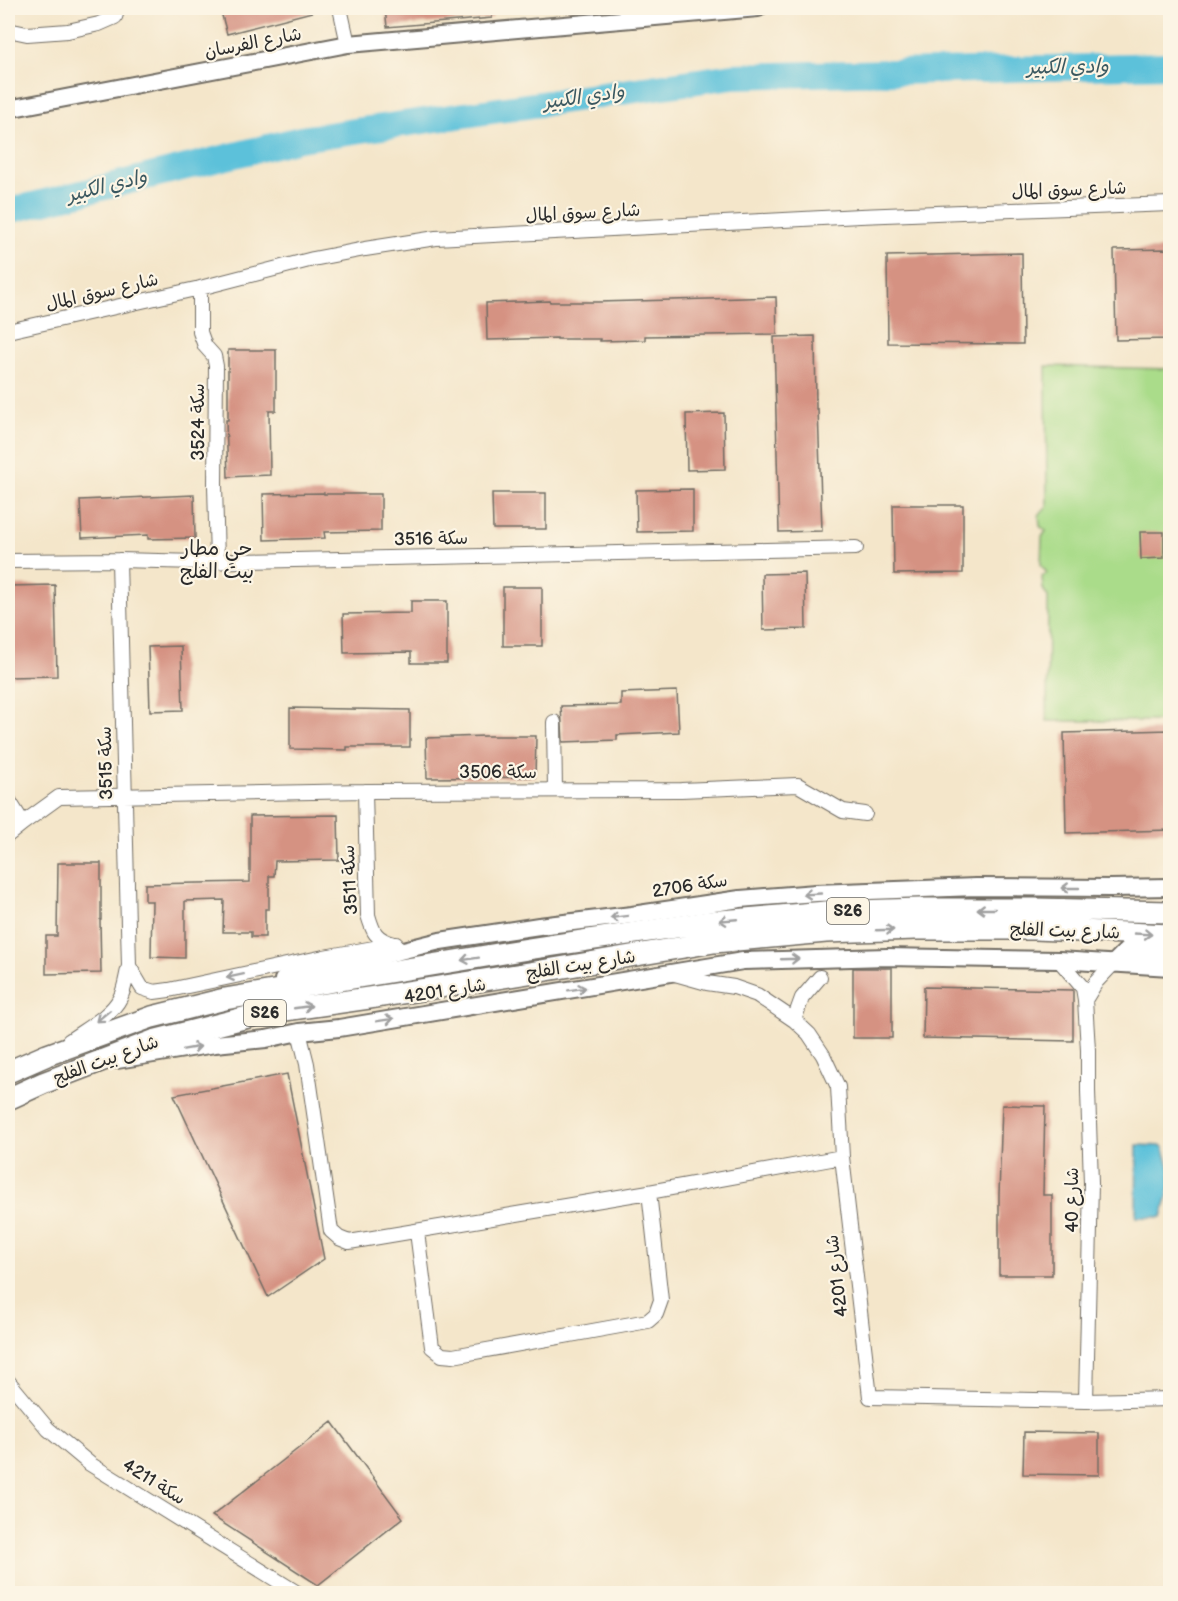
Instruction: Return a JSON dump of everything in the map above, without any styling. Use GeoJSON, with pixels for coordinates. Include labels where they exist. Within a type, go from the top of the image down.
{"type":"FeatureCollection","features":[{"type":"Feature","properties":{"kind":"main road","name":"شارع بيت الفلج"},"geometry":{"type":"LineString","coordinates":[[8,1072],[47,1055],[152,1017],[225,999],[709,922],[825,912],[943,909],[1170,912]]}},
{"type":"Feature","properties":{"kind":"main road","name":"شارع بيت الفلج"},"geometry":{"type":"LineString","coordinates":[[8,1099],[43,1083],[153,1041],[264,1013],[714,942],[826,932],[916,929],[1035,929],[1170,935]]}},
{"type":"Feature","properties":{"kind":"street"},"geometry":{"type":"LineString","coordinates":[[8,30],[27,34],[68,31],[99,24],[115,17],[118,8]]}},
{"type":"Feature","properties":{"kind":"street"},"geometry":{"type":"LineString","coordinates":[[340,8],[348,44]]}},
{"type":"Feature","properties":{"kind":"street","name":"شارع الفرسان"},"geometry":{"type":"LineString","coordinates":[[8,109],[348,44],[758,8]]}},
{"type":"Feature","properties":{"kind":"street","name":"شارع سوق المال"},"geometry":{"type":"LineString","coordinates":[[8,331],[200,288],[333,255],[436,238],[860,216],[1170,204]]}},
{"type":"Feature","properties":{"kind":"street","name":"سكة 3524"},"geometry":{"type":"LineString","coordinates":[[200,288],[200,332],[205,346],[214,356],[216,366],[217,561]]}},
{"type":"Feature","properties":{"kind":"street","name":"سكة 3516"},"geometry":{"type":"LineString","coordinates":[[8,561],[217,561],[856,548]]}},
{"type":"Feature","properties":{"kind":"street","name":"سكة 3515"},"geometry":{"type":"LineString","coordinates":[[47,1055],[116,1006],[121,997],[129,966],[119,560]]}},
{"type":"Feature","properties":{"kind":"street"},"geometry":{"type":"LineString","coordinates":[[554,722],[555,790]]}},
{"type":"Feature","properties":{"kind":"street","name":"سكة 3506"},"geometry":{"type":"LineString","coordinates":[[8,835],[59,796],[365,791],[681,790],[798,785],[843,811],[865,814]]}},
{"type":"Feature","properties":{"kind":"street","name":"سكة 3511"},"geometry":{"type":"LineString","coordinates":[[365,791],[368,915],[374,932],[383,941],[396,944]]}},
{"type":"Feature","properties":{"kind":"street"},"geometry":{"type":"LineString","coordinates":[[8,799],[22,823]]}},
{"type":"Feature","properties":{"kind":"street","name":"سكة 2706"},"geometry":{"type":"LineString","coordinates":[[225,999],[264,985],[440,941],[740,898],[976,887],[1170,887]]}},
{"type":"Feature","properties":{"kind":"street"},"geometry":{"type":"LineString","coordinates":[[1111,888],[1125,894],[1170,897]]}},
{"type":"Feature","properties":{"kind":"street"},"geometry":{"type":"LineString","coordinates":[[129,966],[142,988],[154,992],[396,944],[440,941]]}},
{"type":"Feature","properties":{"kind":"street"},"geometry":{"type":"LineString","coordinates":[[1085,1000],[1096,982],[1127,950],[1170,952]]}},
{"type":"Feature","properties":{"kind":"street"},"geometry":{"type":"LineString","coordinates":[[670,973],[743,961],[887,957],[1059,960],[1170,967]]}},
{"type":"Feature","properties":{"kind":"street","name":"40 شارع"},"geometry":{"type":"LineString","coordinates":[[1059,960],[1083,988],[1085,1000],[1091,1183],[1086,1401]]}},
{"type":"Feature","properties":{"kind":"street","name":"شارع 4201"},"geometry":{"type":"LineString","coordinates":[[93,1064],[215,1044],[339,1028],[670,973],[707,983],[734,987],[757,995],[794,1020],[809,1034],[823,1055],[838,1087],[842,1157],[870,1397],[1086,1401]]}},
{"type":"Feature","properties":{"kind":"street"},"geometry":{"type":"LineString","coordinates":[[794,1020],[802,998],[820,977]]}},
{"type":"Feature","properties":{"kind":"street"},"geometry":{"type":"LineString","coordinates":[[299,1032],[308,1064],[331,1231],[339,1238],[349,1242],[842,1157]]}},
{"type":"Feature","properties":{"kind":"street"},"geometry":{"type":"LineString","coordinates":[[417,1232],[432,1347],[442,1355],[453,1356],[648,1321],[656,1314],[661,1300],[649,1192]]}},
{"type":"Feature","properties":{"kind":"street","name":"سكة 4211"},"geometry":{"type":"LineString","coordinates":[[8,1381],[48,1429],[90,1464],[299,1593]]}},
{"type":"Feature","properties":{"kind":"street"},"geometry":{"type":"LineString","coordinates":[[1086,1401],[1170,1399]]}},
{"type":"Feature","properties":{"kind":"green space"},"geometry":{"type":"Polygon","coordinates":[[[1046,366],[1170,369],[1170,721],[1047,721],[1048,597],[1043,589],[1042,577],[1047,573],[1041,565],[1042,537],[1046,531],[1040,526],[1039,515],[1047,507],[1046,366]]]}},
{"type":"Feature","properties":{"kind":"water"},"geometry":{"type":"Polygon","coordinates":[[[1137,1145],[1163,1146],[1170,1169],[1170,1187],[1162,1217],[1136,1217],[1137,1145]]]}},
{"type":"Feature","properties":{"kind":"building"},"geometry":{"type":"Polygon","coordinates":[[[220,8],[312,8],[312,12],[227,34],[220,8]]]}},
{"type":"Feature","properties":{"kind":"building"},"geometry":{"type":"Polygon","coordinates":[[[385,8],[492,8],[492,18],[387,27],[385,8]]]}},
{"type":"Feature","properties":{"kind":"building"},"geometry":{"type":"Polygon","coordinates":[[[1170,249],[1170,339],[1116,340],[1114,250],[1170,249]]]}},
{"type":"Feature","properties":{"kind":"building"},"geometry":{"type":"Polygon","coordinates":[[[1022,253],[1023,344],[888,343],[887,256],[1022,253]]]}},
{"type":"Feature","properties":{"kind":"building"},"geometry":{"type":"Polygon","coordinates":[[[776,297],[777,334],[645,336],[645,340],[600,341],[600,339],[557,338],[487,340],[486,303],[776,297]]]}},
{"type":"Feature","properties":{"kind":"building"},"geometry":{"type":"Polygon","coordinates":[[[815,336],[822,531],[779,532],[774,337],[815,336]]]}},
{"type":"Feature","properties":{"kind":"building"},"geometry":{"type":"Polygon","coordinates":[[[228,350],[276,350],[276,411],[269,411],[270,475],[228,477],[226,420],[228,420],[228,350]]]}},
{"type":"Feature","properties":{"kind":"building"},"geometry":{"type":"Polygon","coordinates":[[[724,413],[725,469],[687,470],[686,414],[724,413]]]}},
{"type":"Feature","properties":{"kind":"building"},"geometry":{"type":"Polygon","coordinates":[[[693,489],[693,531],[637,532],[636,490],[693,489]]]}},
{"type":"Feature","properties":{"kind":"building"},"geometry":{"type":"Polygon","coordinates":[[[492,493],[546,493],[546,529],[493,529],[492,493]]]}},
{"type":"Feature","properties":{"kind":"building"},"geometry":{"type":"Polygon","coordinates":[[[263,494],[381,494],[381,531],[324,532],[325,538],[264,540],[263,494]]]}},
{"type":"Feature","properties":{"kind":"building"},"geometry":{"type":"Polygon","coordinates":[[[194,495],[195,538],[148,539],[148,535],[82,538],[80,500],[194,495]]]}},
{"type":"Feature","properties":{"kind":"building"},"geometry":{"type":"Polygon","coordinates":[[[893,505],[963,505],[963,573],[894,574],[893,505]]]}},
{"type":"Feature","properties":{"kind":"building"},"geometry":{"type":"Polygon","coordinates":[[[1140,532],[1164,532],[1164,558],[1141,559],[1140,532]]]}},
{"type":"Feature","properties":{"kind":"building"},"geometry":{"type":"Polygon","coordinates":[[[805,573],[806,629],[763,630],[762,574],[805,573]]]}},
{"type":"Feature","properties":{"kind":"building"},"geometry":{"type":"Polygon","coordinates":[[[55,585],[57,676],[8,677],[8,586],[55,585]]]}},
{"type":"Feature","properties":{"kind":"building"},"geometry":{"type":"Polygon","coordinates":[[[503,587],[542,587],[542,646],[503,646],[503,587]]]}},
{"type":"Feature","properties":{"kind":"building"},"geometry":{"type":"Polygon","coordinates":[[[411,601],[447,601],[447,663],[411,663],[411,652],[344,653],[343,614],[411,613],[411,601]]]}},
{"type":"Feature","properties":{"kind":"building"},"geometry":{"type":"Polygon","coordinates":[[[181,646],[183,710],[150,711],[148,647],[181,646]]]}},
{"type":"Feature","properties":{"kind":"building"},"geometry":{"type":"Polygon","coordinates":[[[677,691],[679,732],[617,735],[617,740],[563,742],[561,706],[621,705],[621,693],[677,691]]]}},
{"type":"Feature","properties":{"kind":"building"},"geometry":{"type":"Polygon","coordinates":[[[290,708],[410,710],[410,747],[347,747],[347,750],[290,749],[290,708]]]}},
{"type":"Feature","properties":{"kind":"building"},"geometry":{"type":"Polygon","coordinates":[[[1170,730],[1170,830],[1066,833],[1064,733],[1170,730]]]}},
{"type":"Feature","properties":{"kind":"building"},"geometry":{"type":"Polygon","coordinates":[[[536,736],[535,777],[427,778],[426,738],[536,736]]]}},
{"type":"Feature","properties":{"kind":"building"},"geometry":{"type":"Polygon","coordinates":[[[338,815],[339,860],[275,861],[274,876],[269,876],[269,909],[265,909],[265,937],[251,937],[251,932],[223,932],[224,900],[185,901],[185,958],[151,957],[152,901],[145,901],[145,884],[250,882],[250,816],[338,815]]]}},
{"type":"Feature","properties":{"kind":"building"},"geometry":{"type":"Polygon","coordinates":[[[58,863],[101,863],[101,973],[46,974],[46,936],[57,936],[58,863]]]}},
{"type":"Feature","properties":{"kind":"building"},"geometry":{"type":"Polygon","coordinates":[[[853,968],[892,968],[892,1038],[853,1038],[853,968]]]}},
{"type":"Feature","properties":{"kind":"building"},"geometry":{"type":"Polygon","coordinates":[[[924,987],[1073,990],[1073,1041],[923,1038],[924,987]]]}},
{"type":"Feature","properties":{"kind":"building"},"geometry":{"type":"Polygon","coordinates":[[[287,1074],[324,1259],[268,1297],[174,1095],[287,1074]]]}},
{"type":"Feature","properties":{"kind":"building"},"geometry":{"type":"Polygon","coordinates":[[[1002,1105],[1045,1106],[1043,1195],[1052,1195],[1052,1275],[999,1275],[1002,1105]]]}},
{"type":"Feature","properties":{"kind":"building"},"geometry":{"type":"Polygon","coordinates":[[[332,1422],[403,1518],[318,1585],[212,1516],[332,1422]]]}},
{"type":"Feature","properties":{"kind":"building"},"geometry":{"type":"Polygon","coordinates":[[[1024,1432],[1099,1433],[1099,1475],[1023,1474],[1024,1432]]]}},
{"type":"Feature","properties":{"kind":"waterway","name":"وادي الكبير"},"geometry":{"type":"LineString","coordinates":[[8,211],[300,139],[733,76],[1170,65]]}},
{"type":"Feature","properties":{"kind":"district","name":"حي مطار بيت الفلج"},"geometry":{"type":"Point","coordinates":[217,560]}}]}
